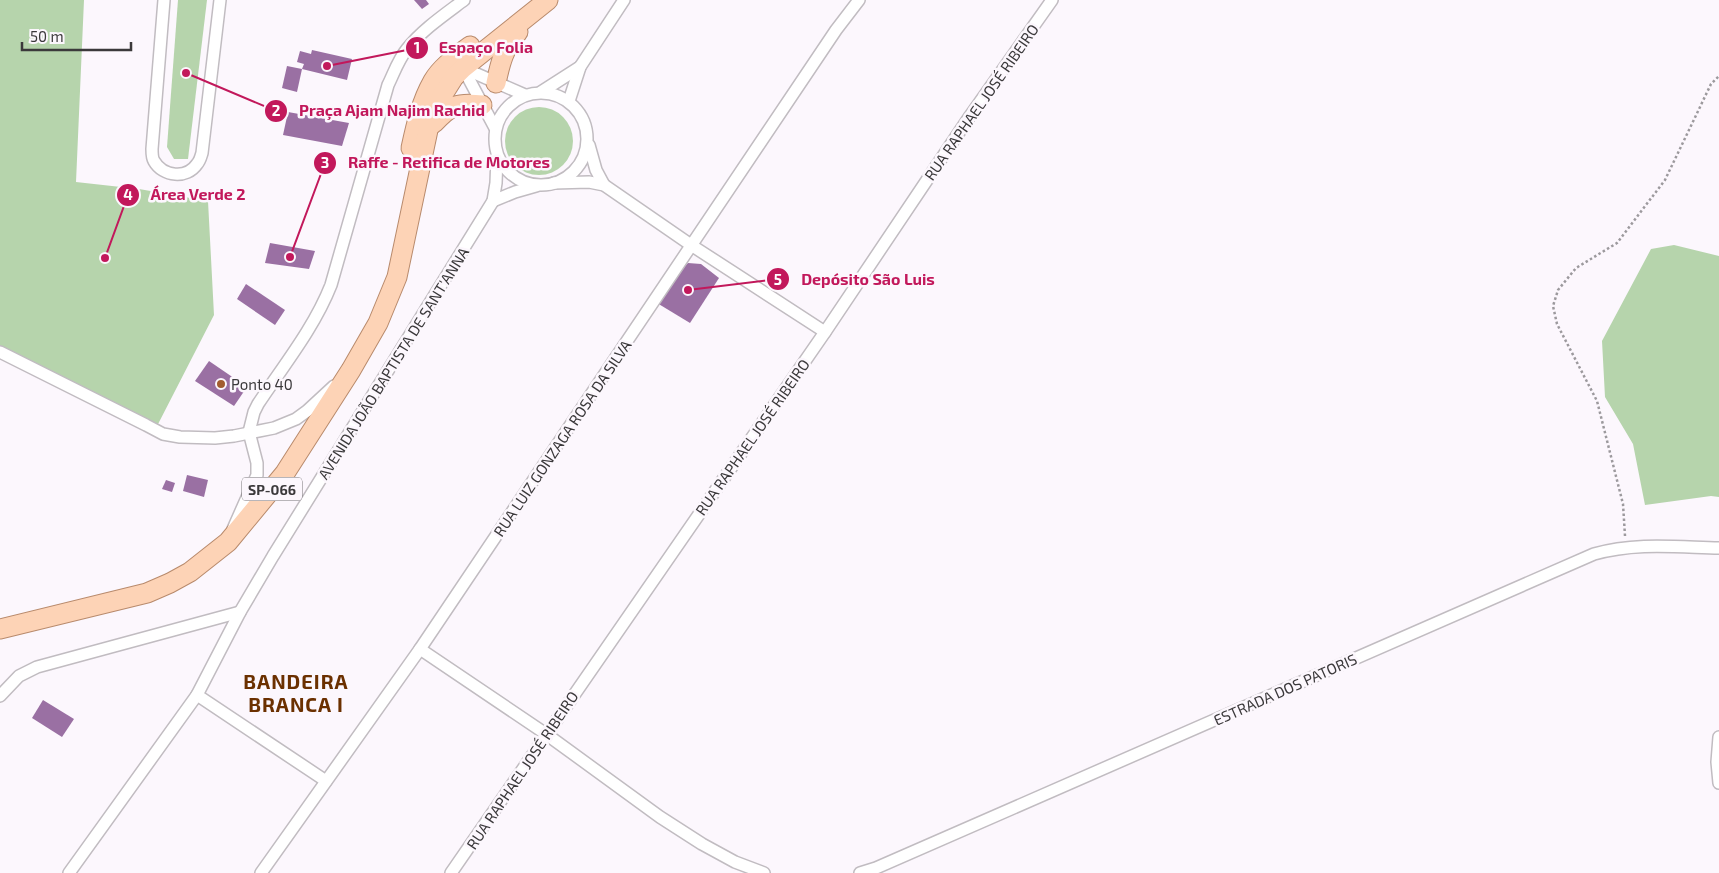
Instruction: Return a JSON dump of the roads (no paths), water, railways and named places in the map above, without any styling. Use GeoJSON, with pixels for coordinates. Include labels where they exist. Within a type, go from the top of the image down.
{"type":"FeatureCollection","features":[{"type":"Feature","properties":{"kind":"main road","name":"SP-066"},"geometry":{"type":"LineString","coordinates":[[403,252],[406,168],[416,123],[434,80],[448,64],[499,26],[528,0]]}},
{"type":"Feature","properties":{"kind":"main road","name":"SP-066"},"geometry":{"type":"LineString","coordinates":[[0,629],[147,593],[190,572],[228,542],[285,473],[351,370],[378,323],[397,277],[428,130],[442,96],[454,77],[463,68],[548,1]]}},
{"type":"Feature","properties":{"kind":"main road"},"geometry":{"type":"LineString","coordinates":[[496,83],[500,63],[511,39],[548,1]]}},
{"type":"Feature","properties":{"kind":"main road"},"geometry":{"type":"LineString","coordinates":[[434,80],[463,68],[499,26]]}},
{"type":"Feature","properties":{"kind":"main road"},"geometry":{"type":"LineString","coordinates":[[428,130],[446,110],[453,106],[461,103],[482,104]]}},
{"type":"Feature","properties":{"kind":"main road"},"geometry":{"type":"LineString","coordinates":[[0,642],[42,620]]}},
{"type":"Feature","properties":{"kind":"street"},"geometry":{"type":"LineString","coordinates":[[164,0],[152,149],[153,160],[162,169],[173,175],[181,175],[190,171],[198,164],[202,153],[220,0]]}},
{"type":"Feature","properties":{"kind":"street"},"geometry":{"type":"LineString","coordinates":[[228,542],[242,506],[257,476],[257,464],[250,432],[254,412],[312,323],[327,294],[388,84],[406,50],[423,32],[464,0]]}},
{"type":"Feature","properties":{"kind":"street"},"geometry":{"type":"LineString","coordinates":[[569,101],[580,67],[624,0]]}},
{"type":"Feature","properties":{"kind":"street","name":"RUA LUIZ GONZAGA ROSA DA SILVA"},"geometry":{"type":"LineString","coordinates":[[261,873],[420,649],[836,30],[859,0]]}},
{"type":"Feature","properties":{"kind":"street","name":"RUA RAPHAEL JOSÉ RIBEIRO"},"geometry":{"type":"LineString","coordinates":[[451,873],[825,332],[970,116],[1052,0]]}},
{"type":"Feature","properties":{"kind":"street"},"geometry":{"type":"LineString","coordinates":[[541,92],[580,67]]}},
{"type":"Feature","properties":{"kind":"street"},"geometry":{"type":"LineString","coordinates":[[463,68],[525,95]]}},
{"type":"Feature","properties":{"kind":"street"},"geometry":{"type":"LineString","coordinates":[[463,68],[495,128]]}},
{"type":"Feature","properties":{"kind":"street"},"geometry":{"type":"LineString","coordinates":[[540,185],[526,183],[514,177],[504,168],[497,156],[494,142],[495,128],[501,114],[512,102],[525,95],[541,92],[556,94],[569,101],[579,112],[586,125],[596,170],[604,185]]}},
{"type":"Feature","properties":{"kind":"street"},"geometry":{"type":"LineString","coordinates":[[554,184],[568,177],[578,167],[585,154],[588,140]]}},
{"type":"Feature","properties":{"kind":"street","name":"AVENIDA JOÃO BAPTISTA DE SANT'ANNA"},"geometry":{"type":"LineString","coordinates":[[69,873],[197,695],[240,612],[493,201],[497,156]]}},
{"type":"Feature","properties":{"kind":"street"},"geometry":{"type":"LineString","coordinates":[[493,201],[540,185],[589,182],[604,185],[825,332]]}},
{"type":"Feature","properties":{"kind":"street"},"geometry":{"type":"LineString","coordinates":[[0,352],[163,434],[180,437],[215,438],[274,428],[307,412],[351,370]]}},
{"type":"Feature","properties":{"kind":"street","name":"ESTRADA DOS PATORIS"},"geometry":{"type":"LineString","coordinates":[[860,873],[894,860],[1584,558],[1626,547],[1719,548]]}},
{"type":"Feature","properties":{"kind":"street"},"geometry":{"type":"LineString","coordinates":[[0,696],[19,676],[36,667],[240,612]]}},
{"type":"Feature","properties":{"kind":"street"},"geometry":{"type":"LineString","coordinates":[[420,649],[546,734],[660,817],[702,844],[735,862],[764,873]]}},
{"type":"Feature","properties":{"kind":"street"},"geometry":{"type":"LineString","coordinates":[[197,695],[326,781]]}},
{"type":"Feature","properties":{"kind":"street"},"geometry":{"type":"LineString","coordinates":[[1719,737],[1719,783]]}},
{"type":"Feature","properties":{"kind":"place","name":"Espaço Folia"},"geometry":{"type":"Point","coordinates":[327,66]}},
{"type":"Feature","properties":{"kind":"place","name":"Praça Ajam Najim Rachid"},"geometry":{"type":"Point","coordinates":[186,73]}},
{"type":"Feature","properties":{"kind":"place","name":"Raffe - Retifica de Motores"},"geometry":{"type":"Point","coordinates":[290,257]}},
{"type":"Feature","properties":{"kind":"place","name":"Área Verde 2"},"geometry":{"type":"Point","coordinates":[105,258]}},
{"type":"Feature","properties":{"kind":"place","name":"Depósito São Luis"},"geometry":{"type":"Point","coordinates":[688,290]}},
{"type":"Feature","properties":{"kind":"place","name":"Ponto 40"},"geometry":{"type":"Point","coordinates":[221,384]}},
{"type":"Feature","properties":{"kind":"district","name":"BANDEIRA BRANCA I"},"geometry":{"type":"Point","coordinates":[296,692]}}]}
